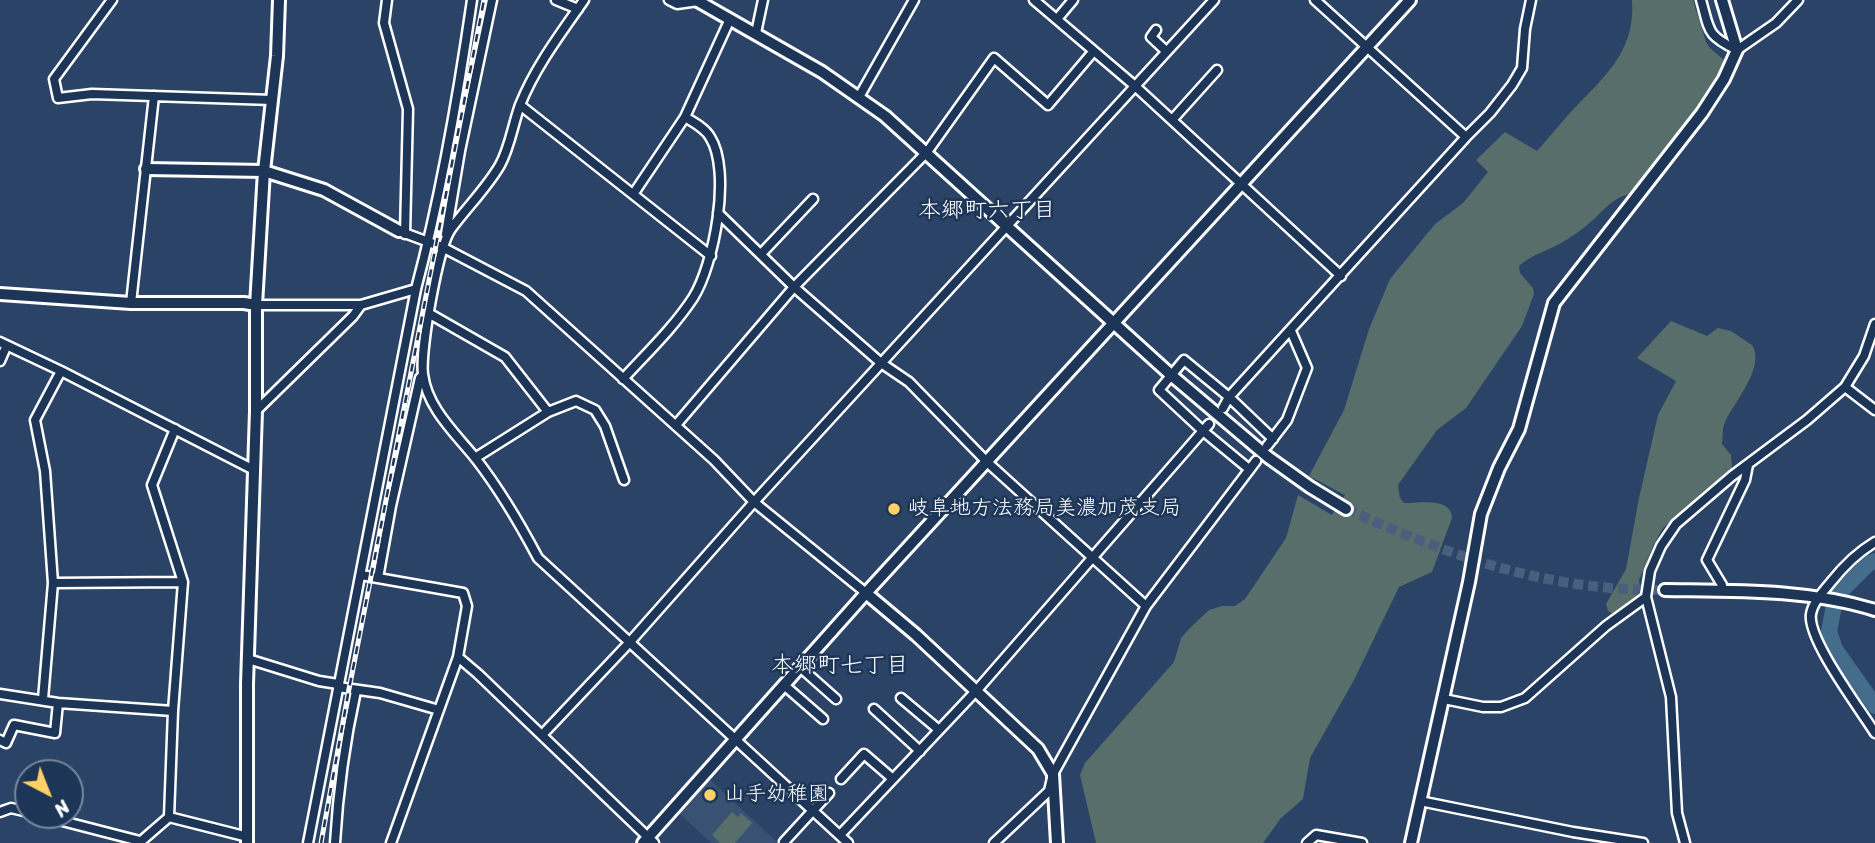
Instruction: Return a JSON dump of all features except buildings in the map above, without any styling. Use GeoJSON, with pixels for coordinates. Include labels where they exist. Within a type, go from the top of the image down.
{"type":"FeatureCollection","features":[{"type":"Feature","properties":{"kind":"street"},"geometry":{"type":"LineString","coordinates":[[113,0],[54,79],[58,98],[92,94],[272,100]]}},
{"type":"Feature","properties":{"kind":"street"},"geometry":{"type":"LineString","coordinates":[[169,817],[247,840],[256,305],[264,171],[277,56],[279,0]]}},
{"type":"Feature","properties":{"kind":"street"},"geometry":{"type":"LineString","coordinates":[[387,0],[384,23],[408,109],[402,232]]}},
{"type":"Feature","properties":{"kind":"street"},"geometry":{"type":"LineString","coordinates":[[307,843],[416,289],[459,93],[472,0]]}},
{"type":"Feature","properties":{"kind":"street"},"geometry":{"type":"LineString","coordinates":[[492,0],[460,151],[430,314],[423,374],[435,408],[475,458],[516,517],[538,558],[848,843]]}},
{"type":"Feature","properties":{"kind":"street"},"geometry":{"type":"LineString","coordinates":[[556,0],[578,9]]}},
{"type":"Feature","properties":{"kind":"street"},"geometry":{"type":"LineString","coordinates":[[444,243],[450,230],[478,198],[500,163],[534,74],[584,0]]}},
{"type":"Feature","properties":{"kind":"street"},"geometry":{"type":"LineString","coordinates":[[669,0],[677,4],[697,0],[822,72],[885,116],[1171,375],[1268,457],[1346,509]]}},
{"type":"Feature","properties":{"kind":"street"},"geometry":{"type":"LineString","coordinates":[[756,33],[763,0]]}},
{"type":"Feature","properties":{"kind":"street"},"geometry":{"type":"LineString","coordinates":[[859,97],[914,0]]}},
{"type":"Feature","properties":{"kind":"street"},"geometry":{"type":"LineString","coordinates":[[1034,0],[1135,86],[1342,276]]}},
{"type":"Feature","properties":{"kind":"street"},"geometry":{"type":"LineString","coordinates":[[1057,19],[1073,0]]}},
{"type":"Feature","properties":{"kind":"street"},"geometry":{"type":"LineString","coordinates":[[542,735],[629,643],[754,502],[1214,0]]}},
{"type":"Feature","properties":{"kind":"street"},"geometry":{"type":"LineString","coordinates":[[1315,0],[1466,137]]}},
{"type":"Feature","properties":{"kind":"street"},"geometry":{"type":"LineString","coordinates":[[458,657],[542,735],[648,841],[866,593],[1410,0]]}},
{"type":"Feature","properties":{"kind":"street"},"geometry":{"type":"LineString","coordinates":[[1223,408],[1229,397],[1490,113],[1512,85],[1522,68],[1525,29],[1531,0]]}},
{"type":"Feature","properties":{"kind":"street"},"geometry":{"type":"LineString","coordinates":[[1701,0],[1716,40],[1737,50]]}},
{"type":"Feature","properties":{"kind":"street"},"geometry":{"type":"LineString","coordinates":[[1722,0],[1737,50]]}},
{"type":"Feature","properties":{"kind":"street"},"geometry":{"type":"LineString","coordinates":[[1411,843],[1444,699],[1481,514],[1499,468],[1519,429],[1555,303],[1702,113],[1730,69],[1737,50],[1776,23],[1798,0]]}},
{"type":"Feature","properties":{"kind":"street"},"geometry":{"type":"LineString","coordinates":[[634,193],[685,117],[730,19]]}},
{"type":"Feature","properties":{"kind":"street"},"geometry":{"type":"LineString","coordinates":[[1156,30],[1151,37],[1166,51]]}},
{"type":"Feature","properties":{"kind":"street"},"geometry":{"type":"LineString","coordinates":[[676,425],[794,287],[927,152],[994,58],[1048,105],[1093,52]]}},
{"type":"Feature","properties":{"kind":"street"},"geometry":{"type":"LineString","coordinates":[[1172,120],[1217,70]]}},
{"type":"Feature","properties":{"kind":"street"},"geometry":{"type":"LineString","coordinates":[[131,303],[154,96]]}},
{"type":"Feature","properties":{"kind":"street"},"geometry":{"type":"LineString","coordinates":[[520,105],[711,256]]}},
{"type":"Feature","properties":{"kind":"street"},"geometry":{"type":"LineString","coordinates":[[623,379],[685,310],[699,287],[711,256],[718,213],[719,168],[711,138],[685,117]]}},
{"type":"Feature","properties":{"kind":"street"},"geometry":{"type":"LineString","coordinates":[[146,169],[264,171],[324,190],[402,232],[428,241],[444,243],[526,291],[714,460],[754,502],[916,635],[1038,749],[1053,774],[1057,843]]}},
{"type":"Feature","properties":{"kind":"street"},"geometry":{"type":"LineString","coordinates":[[761,254],[813,199]]}},
{"type":"Feature","properties":{"kind":"street"},"geometry":{"type":"LineString","coordinates":[[718,213],[794,287],[881,363],[909,382],[987,462],[1146,606]]}},
{"type":"Feature","properties":{"kind":"street"},"geometry":{"type":"LineString","coordinates":[[0,294],[131,303],[361,305],[416,289]]}},
{"type":"Feature","properties":{"kind":"street"},"geometry":{"type":"LineString","coordinates":[[256,411],[361,305]]}},
{"type":"Feature","properties":{"kind":"street"},"geometry":{"type":"LineString","coordinates":[[430,314],[505,357],[548,412]]}},
{"type":"Feature","properties":{"kind":"street"},"geometry":{"type":"LineString","coordinates":[[1685,843],[1677,813],[1671,697],[1646,597],[1650,571],[1661,546],[1676,524],[1845,387],[1864,356],[1875,324]]}},
{"type":"Feature","properties":{"kind":"street"},"geometry":{"type":"LineString","coordinates":[[1249,469],[1206,428],[1159,390],[1184,360],[1229,397],[1270,443],[1287,420],[1307,368],[1291,331]]}},
{"type":"Feature","properties":{"kind":"street"},"geometry":{"type":"LineString","coordinates":[[0,361],[3,344],[254,470]]}},
{"type":"Feature","properties":{"kind":"street"},"geometry":{"type":"LineString","coordinates":[[43,699],[52,583],[45,471],[35,420],[61,371]]}},
{"type":"Feature","properties":{"kind":"street"},"geometry":{"type":"LineString","coordinates":[[378,578],[408,430],[423,374]]}},
{"type":"Feature","properties":{"kind":"street"},"geometry":{"type":"LineString","coordinates":[[1845,387],[1875,410]]}},
{"type":"Feature","properties":{"kind":"street"},"geometry":{"type":"LineString","coordinates":[[475,458],[548,412],[576,401],[595,410],[605,426],[624,480]]}},
{"type":"Feature","properties":{"kind":"street"},"geometry":{"type":"LineString","coordinates":[[840,835],[977,690],[1206,428]]}},
{"type":"Feature","properties":{"kind":"street"},"geometry":{"type":"LineString","coordinates":[[84,827],[139,842],[169,817],[173,711],[183,582],[152,485],[175,429]]}},
{"type":"Feature","properties":{"kind":"street"},"geometry":{"type":"LineString","coordinates":[[994,843],[1049,791],[1053,774],[1146,606],[1256,461]]}},
{"type":"Feature","properties":{"kind":"street"},"geometry":{"type":"LineString","coordinates":[[1721,591],[1722,585],[1707,560],[1745,480],[1748,465]]}},
{"type":"Feature","properties":{"kind":"street"},"geometry":{"type":"LineString","coordinates":[[1875,542],[1841,570],[1820,597],[1811,614],[1811,628],[1825,655],[1875,733]]}},
{"type":"Feature","properties":{"kind":"street"},"geometry":{"type":"LineString","coordinates":[[361,575],[463,593],[467,606],[458,657],[391,843]]}},
{"type":"Feature","properties":{"kind":"street"},"geometry":{"type":"LineString","coordinates":[[52,583],[183,582]]}},
{"type":"Feature","properties":{"kind":"street"},"geometry":{"type":"LineString","coordinates":[[1665,590],[1820,597],[1875,610]]}},
{"type":"Feature","properties":{"kind":"street"},"geometry":{"type":"LineString","coordinates":[[1444,699],[1483,707],[1501,707],[1525,698],[1606,626],[1646,597]]}},
{"type":"Feature","properties":{"kind":"street"},"geometry":{"type":"LineString","coordinates":[[248,659],[318,681],[356,691],[380,693],[439,710]]}},
{"type":"Feature","properties":{"kind":"street"},"geometry":{"type":"LineString","coordinates":[[800,667],[836,699]]}},
{"type":"Feature","properties":{"kind":"street"},"geometry":{"type":"LineString","coordinates":[[784,685],[823,719]]}},
{"type":"Feature","properties":{"kind":"street"},"geometry":{"type":"LineString","coordinates":[[335,843],[346,735],[356,691]]}},
{"type":"Feature","properties":{"kind":"street"},"geometry":{"type":"LineString","coordinates":[[0,694],[58,703],[173,711]]}},
{"type":"Feature","properties":{"kind":"street"},"geometry":{"type":"LineString","coordinates":[[901,698],[939,730]]}},
{"type":"Feature","properties":{"kind":"street"},"geometry":{"type":"LineString","coordinates":[[0,740],[6,743],[14,725],[55,733],[58,703]]}},
{"type":"Feature","properties":{"kind":"street"},"geometry":{"type":"LineString","coordinates":[[874,709],[920,751]]}},
{"type":"Feature","properties":{"kind":"street"},"geometry":{"type":"LineString","coordinates":[[841,779],[864,754],[893,779]]}},
{"type":"Feature","properties":{"kind":"street"},"geometry":{"type":"LineString","coordinates":[[784,842],[829,793]]}},
{"type":"Feature","properties":{"kind":"street"},"geometry":{"type":"LineString","coordinates":[[1420,801],[1573,832],[1643,843]]}},
{"type":"Feature","properties":{"kind":"street"},"geometry":{"type":"LineString","coordinates":[[1307,843],[1316,835],[1362,843]]}},
{"type":"Feature","properties":{"kind":"shaded area","name":"山手幼稚園"},"geometry":{"type":"Polygon","coordinates":[[[708,778],[778,843],[711,843],[678,812],[708,778]]]}},
{"type":"Feature","properties":{"kind":"green space"},"geometry":{"type":"Polygon","coordinates":[[[1632,0],[1693,0],[1706,42],[1724,60],[1716,86],[1675,157],[1637,194],[1629,194],[1615,200],[1575,234],[1519,266],[1520,273],[1533,288],[1534,294],[1522,326],[1466,408],[1437,430],[1398,485],[1400,498],[1404,503],[1441,504],[1451,511],[1452,518],[1432,572],[1399,587],[1354,680],[1310,758],[1303,799],[1281,818],[1263,843],[1096,843],[1080,775],[1085,763],[1174,662],[1181,638],[1190,628],[1209,610],[1235,606],[1245,599],[1286,538],[1298,495],[1332,515],[1345,495],[1309,476],[1344,410],[1369,329],[1390,279],[1435,224],[1463,203],[1488,172],[1476,160],[1505,132],[1537,151],[1604,77],[1622,51],[1628,36],[1632,0]]]}},
{"type":"Feature","properties":{"kind":"green space"},"geometry":{"type":"Polygon","coordinates":[[[1671,321],[1707,336],[1718,328],[1731,331],[1752,345],[1755,364],[1723,427],[1722,444],[1731,455],[1732,468],[1663,528],[1639,580],[1641,594],[1613,614],[1608,611],[1606,604],[1626,569],[1658,415],[1676,381],[1637,358],[1671,321]]]}},
{"type":"Feature","properties":{"kind":"green space"},"geometry":{"type":"Polygon","coordinates":[[[732,812],[738,817],[741,813],[752,823],[735,843],[720,843],[712,835],[732,812]]]}},
{"type":"Feature","properties":{"kind":"waterway"},"geometry":{"type":"LineString","coordinates":[[1875,561],[1869,563],[1836,596],[1829,631],[1835,649],[1875,706]]}},
{"type":"Feature","properties":{"kind":"tunnel"},"geometry":{"type":"LineString","coordinates":[[1346,509],[1424,542],[1501,568],[1580,585],[1665,590]]}},
{"type":"Feature","properties":{"kind":"railway"},"geometry":{"type":"LineString","coordinates":[[321,843],[484,0]]}},
{"type":"Feature","properties":{"kind":"place","name":"岐阜地方法務局美濃加茂支局"},"geometry":{"type":"Point","coordinates":[894,509]}},
{"type":"Feature","properties":{"kind":"place","name":"山手幼稚園"},"geometry":{"type":"Point","coordinates":[710,795]}},
{"type":"Feature","properties":{"kind":"district","name":"本郷町六丁目"},"geometry":{"type":"Point","coordinates":[987,211]}},
{"type":"Feature","properties":{"kind":"district","name":"本郷町七丁目"},"geometry":{"type":"Point","coordinates":[840,666]}}]}
